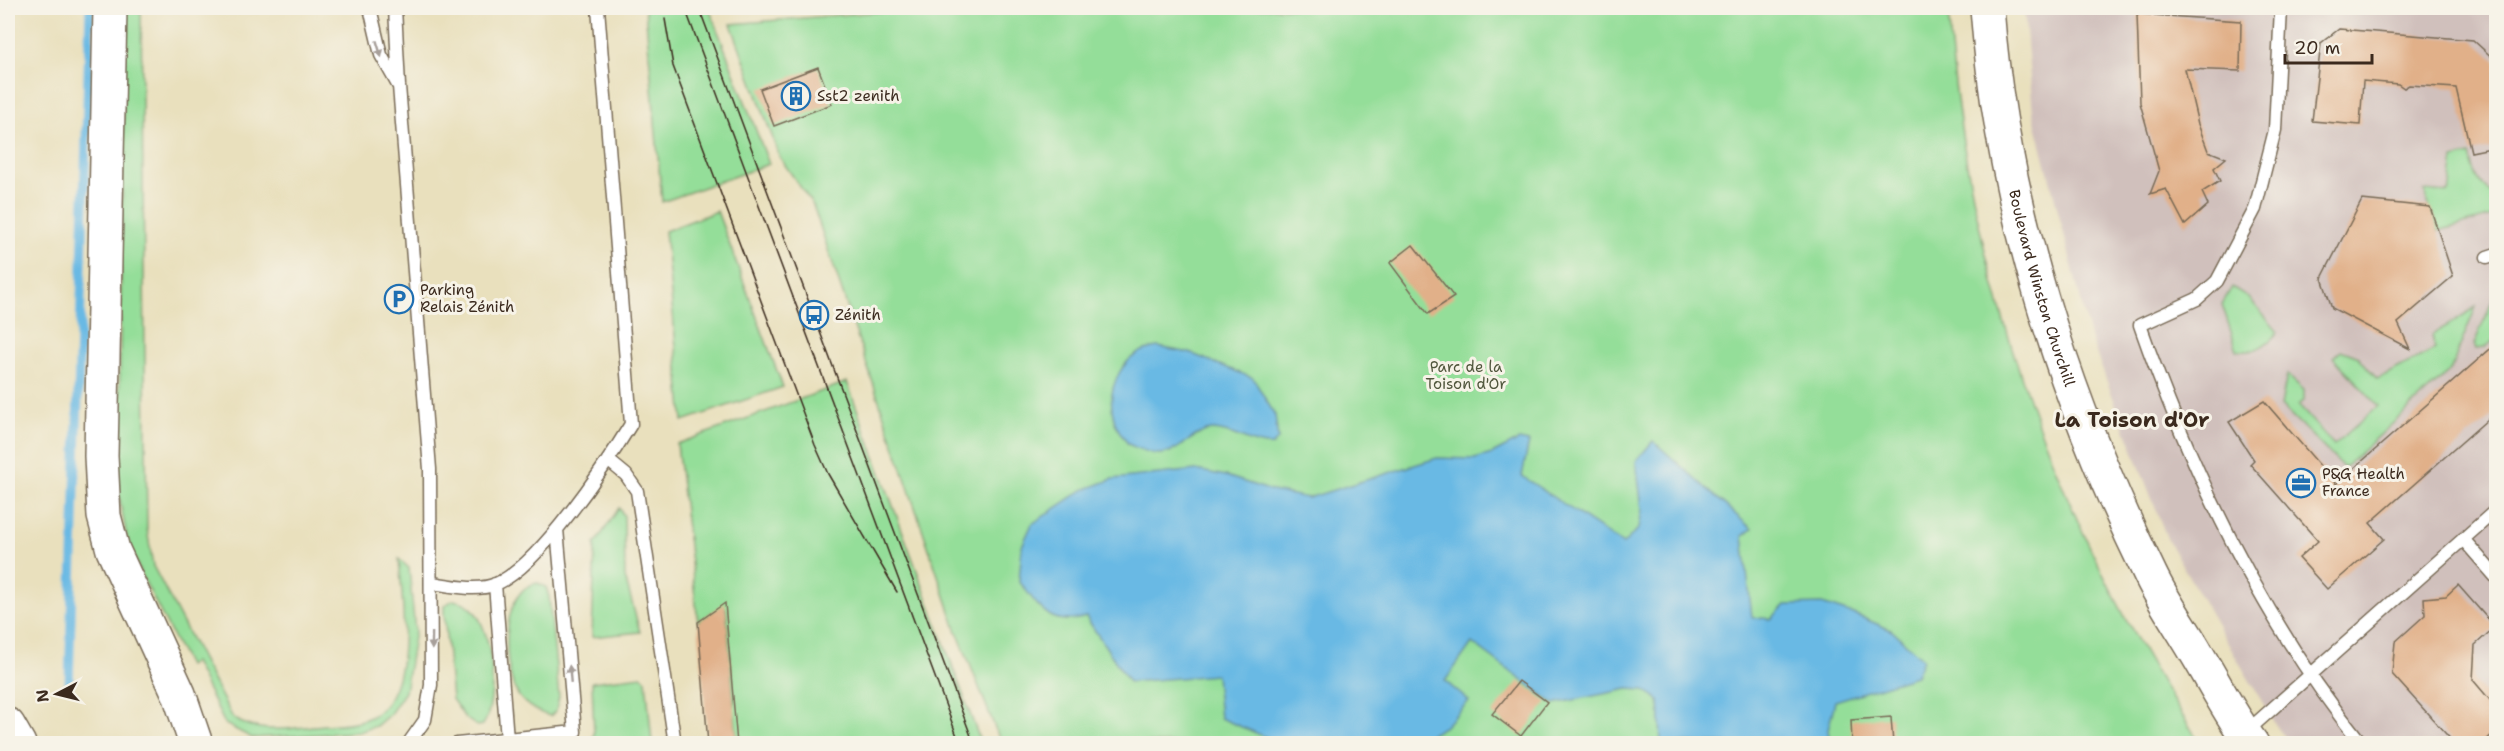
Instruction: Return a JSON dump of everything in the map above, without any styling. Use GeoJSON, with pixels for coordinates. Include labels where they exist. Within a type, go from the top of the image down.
{"type":"FeatureCollection","features":[{"type":"Feature","properties":{"kind":"main road"},"geometry":{"type":"LineString","coordinates":[[110,8],[101,456],[104,516],[113,550],[179,694],[196,744]]}},
{"type":"Feature","properties":{"kind":"main road","name":"Boulevard Winston Churchill"},"geometry":{"type":"LineString","coordinates":[[1988,8],[1991,60],[2006,160],[2040,290],[2078,410],[2152,577],[2248,738]]}},
{"type":"Feature","properties":{"kind":"main road"},"geometry":{"type":"LineString","coordinates":[[8,725],[19,744]]}},
{"type":"Feature","properties":{"kind":"lane"},"geometry":{"type":"LineString","coordinates":[[370,8],[381,55],[399,86]]}},
{"type":"Feature","properties":{"kind":"lane"},"geometry":{"type":"LineString","coordinates":[[395,8],[399,86],[430,468],[431,685],[425,720],[408,744]]}},
{"type":"Feature","properties":{"kind":"lane"},"geometry":{"type":"LineString","coordinates":[[432,583],[465,588],[495,585],[516,571],[557,529],[609,461],[631,424],[598,8]]}},
{"type":"Feature","properties":{"kind":"lane"},"geometry":{"type":"LineString","coordinates":[[2281,8],[2275,129],[2254,209],[2217,281],[2197,299],[2140,325],[2160,380],[2222,524],[2275,617],[2333,709],[2362,744]]}},
{"type":"Feature","properties":{"kind":"lane"},"geometry":{"type":"LineString","coordinates":[[609,461],[627,475],[637,491],[675,744]]}},
{"type":"Feature","properties":{"kind":"lane"},"geometry":{"type":"LineString","coordinates":[[2248,738],[2311,674],[2496,510]]}},
{"type":"Feature","properties":{"kind":"lane"},"geometry":{"type":"LineString","coordinates":[[557,529],[575,732]]}},
{"type":"Feature","properties":{"kind":"lane"},"geometry":{"type":"LineString","coordinates":[[2463,539],[2496,577]]}},
{"type":"Feature","properties":{"kind":"lane"},"geometry":{"type":"LineString","coordinates":[[495,585],[505,741]]}},
{"type":"Feature","properties":{"kind":"lane"},"geometry":{"type":"LineString","coordinates":[[457,744],[505,741],[575,732]]}},
{"type":"Feature","properties":{"kind":"lane"},"geometry":{"type":"LineString","coordinates":[[559,744],[575,732]]}},
{"type":"Feature","properties":{"kind":"shaded area"},"geometry":{"type":"Polygon","coordinates":[[[2024,8],[2496,8],[2496,743],[2290,743],[2278,729],[2168,541],[2091,340],[2033,113],[2024,8]]]}},
{"type":"Feature","properties":{"kind":"green space"},"geometry":{"type":"Polygon","coordinates":[[[125,8],[141,8],[147,529],[153,566],[233,718],[252,726],[282,729],[355,722],[368,718],[384,707],[394,690],[403,646],[399,559],[409,568],[415,631],[405,692],[390,714],[376,726],[359,732],[252,738],[225,724],[194,662],[188,666],[140,572],[127,538],[118,491],[125,8]]]}},
{"type":"Feature","properties":{"kind":"green space"},"geometry":{"type":"Polygon","coordinates":[[[645,8],[709,8],[769,164],[662,202],[645,8]]]}},
{"type":"Feature","properties":{"kind":"green space","name":"Parc de la Toison d'Or"},"geometry":{"type":"Polygon","coordinates":[[[926,8],[1948,8],[1958,106],[1974,203],[1997,298],[2026,392],[2061,483],[2102,573],[2149,659],[2200,743],[1001,743],[956,629],[813,205],[780,158],[731,24],[926,8]]]}},
{"type":"Feature","properties":{"kind":"green space"},"geometry":{"type":"Polygon","coordinates":[[[2470,155],[2478,179],[2496,197],[2496,215],[2438,231],[2424,191],[2449,193],[2454,159],[2470,155]]]}},
{"type":"Feature","properties":{"kind":"green space"},"geometry":{"type":"Polygon","coordinates":[[[717,211],[783,387],[683,421],[665,231],[717,211]]]}},
{"type":"Feature","properties":{"kind":"green space"},"geometry":{"type":"Polygon","coordinates":[[[2232,287],[2248,297],[2278,332],[2270,341],[2254,350],[2237,350],[2222,304],[2232,287]]]}},
{"type":"Feature","properties":{"kind":"green space"},"geometry":{"type":"Polygon","coordinates":[[[2496,292],[2496,338],[2485,348],[2476,349],[2474,344],[2496,292]]]}},
{"type":"Feature","properties":{"kind":"green space"},"geometry":{"type":"Polygon","coordinates":[[[2476,307],[2450,371],[2344,468],[2281,405],[2287,375],[2304,390],[2304,401],[2298,405],[2334,445],[2378,406],[2333,357],[2341,350],[2359,357],[2377,379],[2435,349],[2432,335],[2476,307]]]}},
{"type":"Feature","properties":{"kind":"green space"},"geometry":{"type":"Polygon","coordinates":[[[847,382],[981,743],[737,743],[726,608],[717,609],[698,622],[677,444],[847,382]]]}},
{"type":"Feature","properties":{"kind":"green space"},"geometry":{"type":"Polygon","coordinates":[[[619,508],[624,516],[625,577],[640,632],[592,637],[595,544],[619,508]]]}},
{"type":"Feature","properties":{"kind":"green space"},"geometry":{"type":"Polygon","coordinates":[[[538,583],[546,587],[549,597],[559,697],[556,711],[550,716],[535,710],[522,700],[515,689],[507,656],[507,636],[515,601],[525,589],[538,583]]]}},
{"type":"Feature","properties":{"kind":"green space"},"geometry":{"type":"Polygon","coordinates":[[[453,600],[464,603],[475,613],[483,626],[488,643],[492,680],[491,698],[483,725],[477,726],[465,718],[452,699],[444,606],[453,600]]]}},
{"type":"Feature","properties":{"kind":"green space"},"geometry":{"type":"Polygon","coordinates":[[[642,676],[646,680],[652,743],[592,743],[594,733],[592,682],[642,676]]]}},
{"type":"Feature","properties":{"kind":"water"},"geometry":{"type":"Polygon","coordinates":[[[1158,347],[1190,353],[1253,378],[1275,415],[1278,439],[1273,445],[1258,444],[1214,430],[1206,431],[1167,453],[1151,453],[1128,444],[1114,419],[1112,395],[1115,383],[1126,363],[1135,355],[1158,347]]]}},
{"type":"Feature","properties":{"kind":"water"},"geometry":{"type":"Polygon","coordinates":[[[1519,440],[1529,442],[1522,476],[1623,544],[1639,528],[1642,509],[1636,461],[1653,441],[1752,529],[1743,536],[1752,617],[1771,619],[1785,605],[1822,604],[1856,615],[1891,630],[1923,659],[1916,676],[1835,701],[1828,730],[1830,743],[1783,743],[1780,741],[1778,744],[1661,743],[1659,700],[1644,690],[1628,689],[1554,704],[1472,643],[1445,681],[1469,701],[1444,727],[1415,743],[1280,743],[1220,718],[1216,675],[1129,682],[1086,617],[1073,620],[1054,618],[1040,607],[1019,581],[1022,546],[1032,524],[1083,490],[1113,479],[1196,470],[1226,476],[1272,491],[1308,498],[1437,458],[1475,459],[1492,454],[1519,440]]]}},
{"type":"Feature","properties":{"kind":"building"},"geometry":{"type":"Polygon","coordinates":[[[2137,14],[2241,21],[2240,71],[2185,69],[2198,124],[2208,151],[2226,158],[2214,168],[2220,181],[2202,192],[2208,205],[2185,225],[2166,189],[2150,194],[2159,171],[2140,103],[2137,14]]]}},
{"type":"Feature","properties":{"kind":"building"},"geometry":{"type":"Polygon","coordinates":[[[2339,29],[2473,40],[2496,61],[2496,147],[2471,152],[2456,88],[2409,85],[2404,88],[2398,84],[2363,81],[2360,125],[2312,121],[2321,43],[2339,29]]]}},
{"type":"Feature","properties":{"kind":"building","name":"Sst2 zenith"},"geometry":{"type":"Polygon","coordinates":[[[818,67],[832,104],[774,126],[760,89],[818,67]]]}},
{"type":"Feature","properties":{"kind":"building"},"geometry":{"type":"Polygon","coordinates":[[[2362,200],[2430,207],[2453,276],[2398,323],[2410,349],[2332,308],[2322,278],[2362,200]]]}},
{"type":"Feature","properties":{"kind":"building"},"geometry":{"type":"Polygon","coordinates":[[[1413,245],[1454,297],[1428,314],[1390,263],[1413,245]]]}},
{"type":"Feature","properties":{"kind":"building"},"geometry":{"type":"Polygon","coordinates":[[[2496,344],[2496,412],[2370,523],[2384,539],[2327,589],[2299,558],[2318,541],[2250,464],[2254,460],[2229,422],[2264,401],[2336,484],[2496,344]]]}},
{"type":"Feature","properties":{"kind":"building"},"geometry":{"type":"Polygon","coordinates":[[[2458,585],[2495,627],[2475,645],[2473,680],[2496,707],[2496,731],[2482,744],[2455,744],[2392,674],[2395,642],[2425,615],[2424,598],[2446,596],[2458,585]]]}},
{"type":"Feature","properties":{"kind":"building"},"geometry":{"type":"Polygon","coordinates":[[[725,603],[737,744],[708,744],[698,622],[725,603]]]}},
{"type":"Feature","properties":{"kind":"building"},"geometry":{"type":"Polygon","coordinates":[[[1519,681],[1547,702],[1521,736],[1492,714],[1519,681]]]}},
{"type":"Feature","properties":{"kind":"building"},"geometry":{"type":"Polygon","coordinates":[[[1891,717],[1893,744],[1852,744],[1851,720],[1891,717]]]}},
{"type":"Feature","properties":{"kind":"waterway"},"geometry":{"type":"LineString","coordinates":[[69,685],[90,8]]}},
{"type":"Feature","properties":{"kind":"tram line"},"geometry":{"type":"LineString","coordinates":[[685,8],[960,744]]}},
{"type":"Feature","properties":{"kind":"tram line"},"geometry":{"type":"LineString","coordinates":[[699,8],[974,744]]}},
{"type":"Feature","properties":{"kind":"tram line"},"geometry":{"type":"LineString","coordinates":[[665,19],[673,66],[815,445],[828,474],[897,592]]}},
{"type":"Feature","properties":{"kind":"place","name":"Sst2 zenith"},"geometry":{"type":"Point","coordinates":[796,96]}},
{"type":"Feature","properties":{"kind":"place","name":"Parking Relais Zénith"},"geometry":{"type":"Point","coordinates":[399,299]}},
{"type":"Feature","properties":{"kind":"place","name":"Zénith"},"geometry":{"type":"Point","coordinates":[814,315]}},
{"type":"Feature","properties":{"kind":"place","name":"P&G Health France"},"geometry":{"type":"Point","coordinates":[2301,483]}},
{"type":"Feature","properties":{"kind":"district","name":"La Toison d'Or"},"geometry":{"type":"Point","coordinates":[2132,420]}}]}
